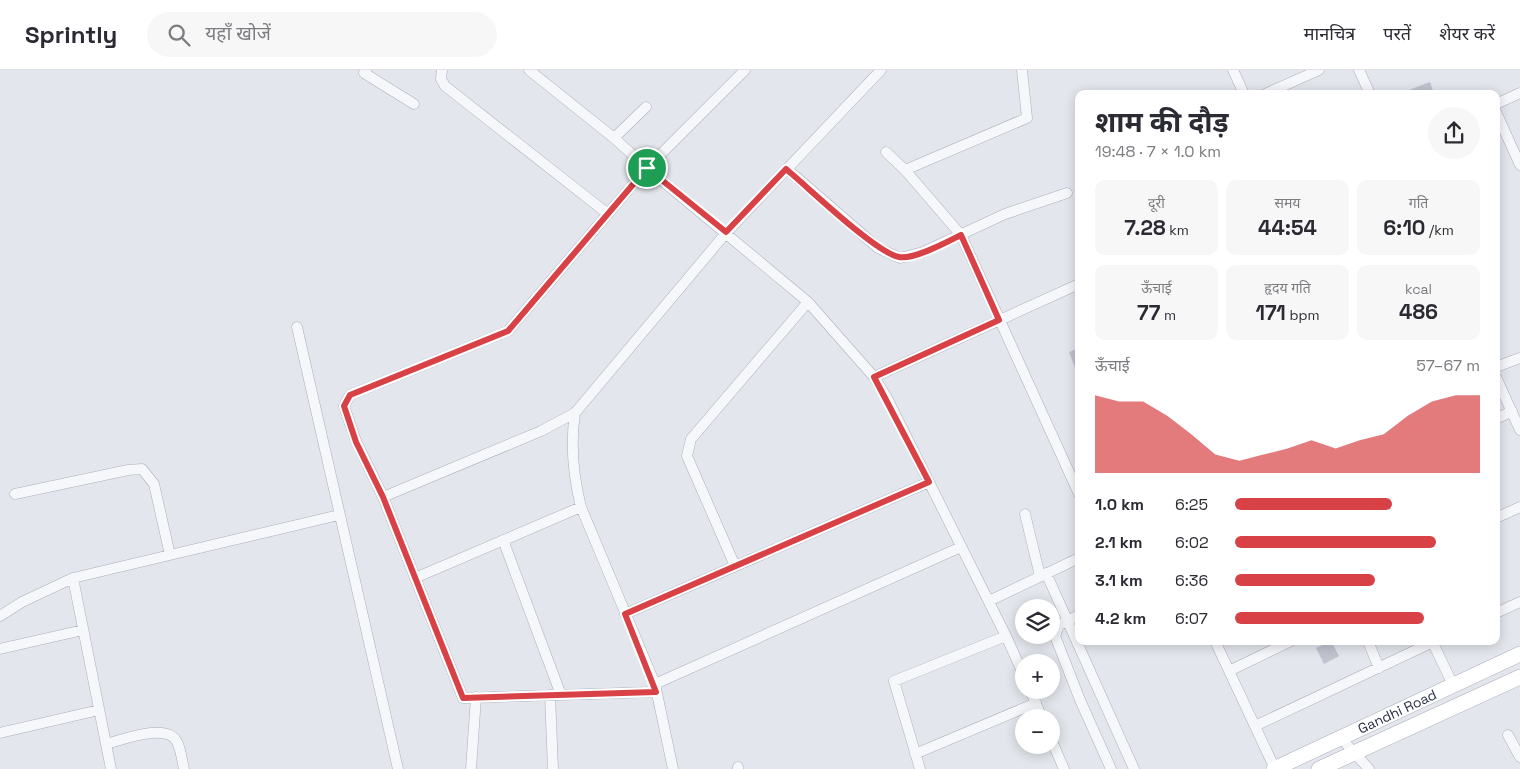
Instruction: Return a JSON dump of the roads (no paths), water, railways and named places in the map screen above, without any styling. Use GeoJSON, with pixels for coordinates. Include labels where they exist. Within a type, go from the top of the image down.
{"type":"FeatureCollection","features":[{"type":"Feature","properties":{"kind":"main road","name":"Gandhi Road"},"geometry":{"type":"LineString","coordinates":[[1274,769],[1520,654]]}},
{"type":"Feature","properties":{"kind":"main road","name":"Gandhi Road"},"geometry":{"type":"LineString","coordinates":[[1319,769],[1520,677]]}},
{"type":"Feature","properties":{"kind":"street"},"geometry":{"type":"LineString","coordinates":[[366,70],[364,73],[414,104]]}},
{"type":"Feature","properties":{"kind":"street"},"geometry":{"type":"LineString","coordinates":[[442,70],[441,79],[444,86],[608,214]]}},
{"type":"Feature","properties":{"kind":"street"},"geometry":{"type":"LineString","coordinates":[[529,70],[614,138],[647,168],[808,302],[874,377],[929,482],[1015,656]]}},
{"type":"Feature","properties":{"kind":"street"},"geometry":{"type":"LineString","coordinates":[[745,70],[647,168],[508,331],[350,395],[344,406],[356,442],[383,497],[463,698],[561,695],[655,688],[961,547]]}},
{"type":"Feature","properties":{"kind":"street"},"geometry":{"type":"LineString","coordinates":[[383,497],[541,431],[574,413],[726,232],[881,70]]}},
{"type":"Feature","properties":{"kind":"street"},"geometry":{"type":"LineString","coordinates":[[905,170],[1028,118],[1022,70]]}},
{"type":"Feature","properties":{"kind":"street"},"geometry":{"type":"LineString","coordinates":[[1232,70],[1242,90]]}},
{"type":"Feature","properties":{"kind":"street"},"geometry":{"type":"LineString","coordinates":[[1274,90],[1319,70]]}},
{"type":"Feature","properties":{"kind":"street"},"geometry":{"type":"LineString","coordinates":[[1359,70],[1368,90]]}},
{"type":"Feature","properties":{"kind":"street"},"geometry":{"type":"LineString","coordinates":[[1500,102],[1520,93]]}},
{"type":"Feature","properties":{"kind":"street"},"geometry":{"type":"LineString","coordinates":[[614,138],[646,107]]}},
{"type":"Feature","properties":{"kind":"street"},"geometry":{"type":"LineString","coordinates":[[1500,121],[1520,165]]}},
{"type":"Feature","properties":{"kind":"street"},"geometry":{"type":"LineString","coordinates":[[886,152],[905,170],[961,235],[999,320],[1074,471]]}},
{"type":"Feature","properties":{"kind":"street"},"geometry":{"type":"LineString","coordinates":[[786,169],[878,248],[900,258],[923,252],[1004,214],[1067,193]]}},
{"type":"Feature","properties":{"kind":"street"},"geometry":{"type":"LineString","coordinates":[[874,377],[1075,286]]}},
{"type":"Feature","properties":{"kind":"street"},"geometry":{"type":"LineString","coordinates":[[735,566],[687,456],[691,439],[808,302]]}},
{"type":"Feature","properties":{"kind":"street"},"geometry":{"type":"LineString","coordinates":[[297,328],[398,769]]}},
{"type":"Feature","properties":{"kind":"street"},"geometry":{"type":"LineString","coordinates":[[1500,366],[1520,358]]}},
{"type":"Feature","properties":{"kind":"street"},"geometry":{"type":"LineString","coordinates":[[1500,386],[1520,430]]}},
{"type":"Feature","properties":{"kind":"street"},"geometry":{"type":"LineString","coordinates":[[1500,417],[1512,411]]}},
{"type":"Feature","properties":{"kind":"street"},"geometry":{"type":"LineString","coordinates":[[574,413],[570,440],[575,484],[581,507],[655,688],[672,769]]}},
{"type":"Feature","properties":{"kind":"street"},"geometry":{"type":"LineString","coordinates":[[14,494],[128,470],[142,469],[154,484],[170,556]]}},
{"type":"Feature","properties":{"kind":"street"},"geometry":{"type":"LineString","coordinates":[[625,614],[929,482]]}},
{"type":"Feature","properties":{"kind":"street"},"geometry":{"type":"LineString","coordinates":[[415,578],[581,507]]}},
{"type":"Feature","properties":{"kind":"street"},"geometry":{"type":"LineString","coordinates":[[1500,516],[1520,507]]}},
{"type":"Feature","properties":{"kind":"street"},"geometry":{"type":"LineString","coordinates":[[1025,514],[1043,574],[1075,638]]}},
{"type":"Feature","properties":{"kind":"street"},"geometry":{"type":"LineString","coordinates":[[0,616],[22,602],[73,578],[339,515]]}},
{"type":"Feature","properties":{"kind":"street"},"geometry":{"type":"LineString","coordinates":[[503,540],[561,695]]}},
{"type":"Feature","properties":{"kind":"street"},"geometry":{"type":"LineString","coordinates":[[989,601],[1075,560]]}},
{"type":"Feature","properties":{"kind":"street"},"geometry":{"type":"LineString","coordinates":[[73,578],[111,769]]}},
{"type":"Feature","properties":{"kind":"street"},"geometry":{"type":"LineString","coordinates":[[1500,611],[1520,602]]}},
{"type":"Feature","properties":{"kind":"street"},"geometry":{"type":"LineString","coordinates":[[1075,617],[1057,627],[1055,636],[1111,769]]}},
{"type":"Feature","properties":{"kind":"street"},"geometry":{"type":"LineString","coordinates":[[0,649],[83,630]]}},
{"type":"Feature","properties":{"kind":"street"},"geometry":{"type":"LineString","coordinates":[[920,769],[894,681],[1006,636]]}},
{"type":"Feature","properties":{"kind":"street"},"geometry":{"type":"LineString","coordinates":[[1078,645],[1134,769]]}},
{"type":"Feature","properties":{"kind":"street"},"geometry":{"type":"LineString","coordinates":[[1217,645],[1274,769]]}},
{"type":"Feature","properties":{"kind":"street"},"geometry":{"type":"LineString","coordinates":[[1229,671],[1283,645]]}},
{"type":"Feature","properties":{"kind":"street"},"geometry":{"type":"LineString","coordinates":[[1370,645],[1379,668]]}},
{"type":"Feature","properties":{"kind":"street"},"geometry":{"type":"LineString","coordinates":[[1255,726],[1427,645]]}},
{"type":"Feature","properties":{"kind":"street"},"geometry":{"type":"LineString","coordinates":[[1434,645],[1453,685]]}},
{"type":"Feature","properties":{"kind":"street"},"geometry":{"type":"LineString","coordinates":[[550,695],[553,769]]}},
{"type":"Feature","properties":{"kind":"street"},"geometry":{"type":"LineString","coordinates":[[471,769],[476,697]]}},
{"type":"Feature","properties":{"kind":"street"},"geometry":{"type":"LineString","coordinates":[[1034,699],[1038,709]]}},
{"type":"Feature","properties":{"kind":"street"},"geometry":{"type":"LineString","coordinates":[[915,754],[1036,703]]}},
{"type":"Feature","properties":{"kind":"street"},"geometry":{"type":"LineString","coordinates":[[0,733],[99,710]]}},
{"type":"Feature","properties":{"kind":"street"},"geometry":{"type":"LineString","coordinates":[[106,744],[151,733],[163,732],[172,734],[177,741],[184,769]]}},
{"type":"Feature","properties":{"kind":"street"},"geometry":{"type":"LineString","coordinates":[[1508,735],[1520,756]]}},
{"type":"Feature","properties":{"kind":"street"},"geometry":{"type":"LineString","coordinates":[[1341,738],[1369,769]]}},
{"type":"Feature","properties":{"kind":"street"},"geometry":{"type":"LineString","coordinates":[[1057,754],[1064,769]]}}]}
